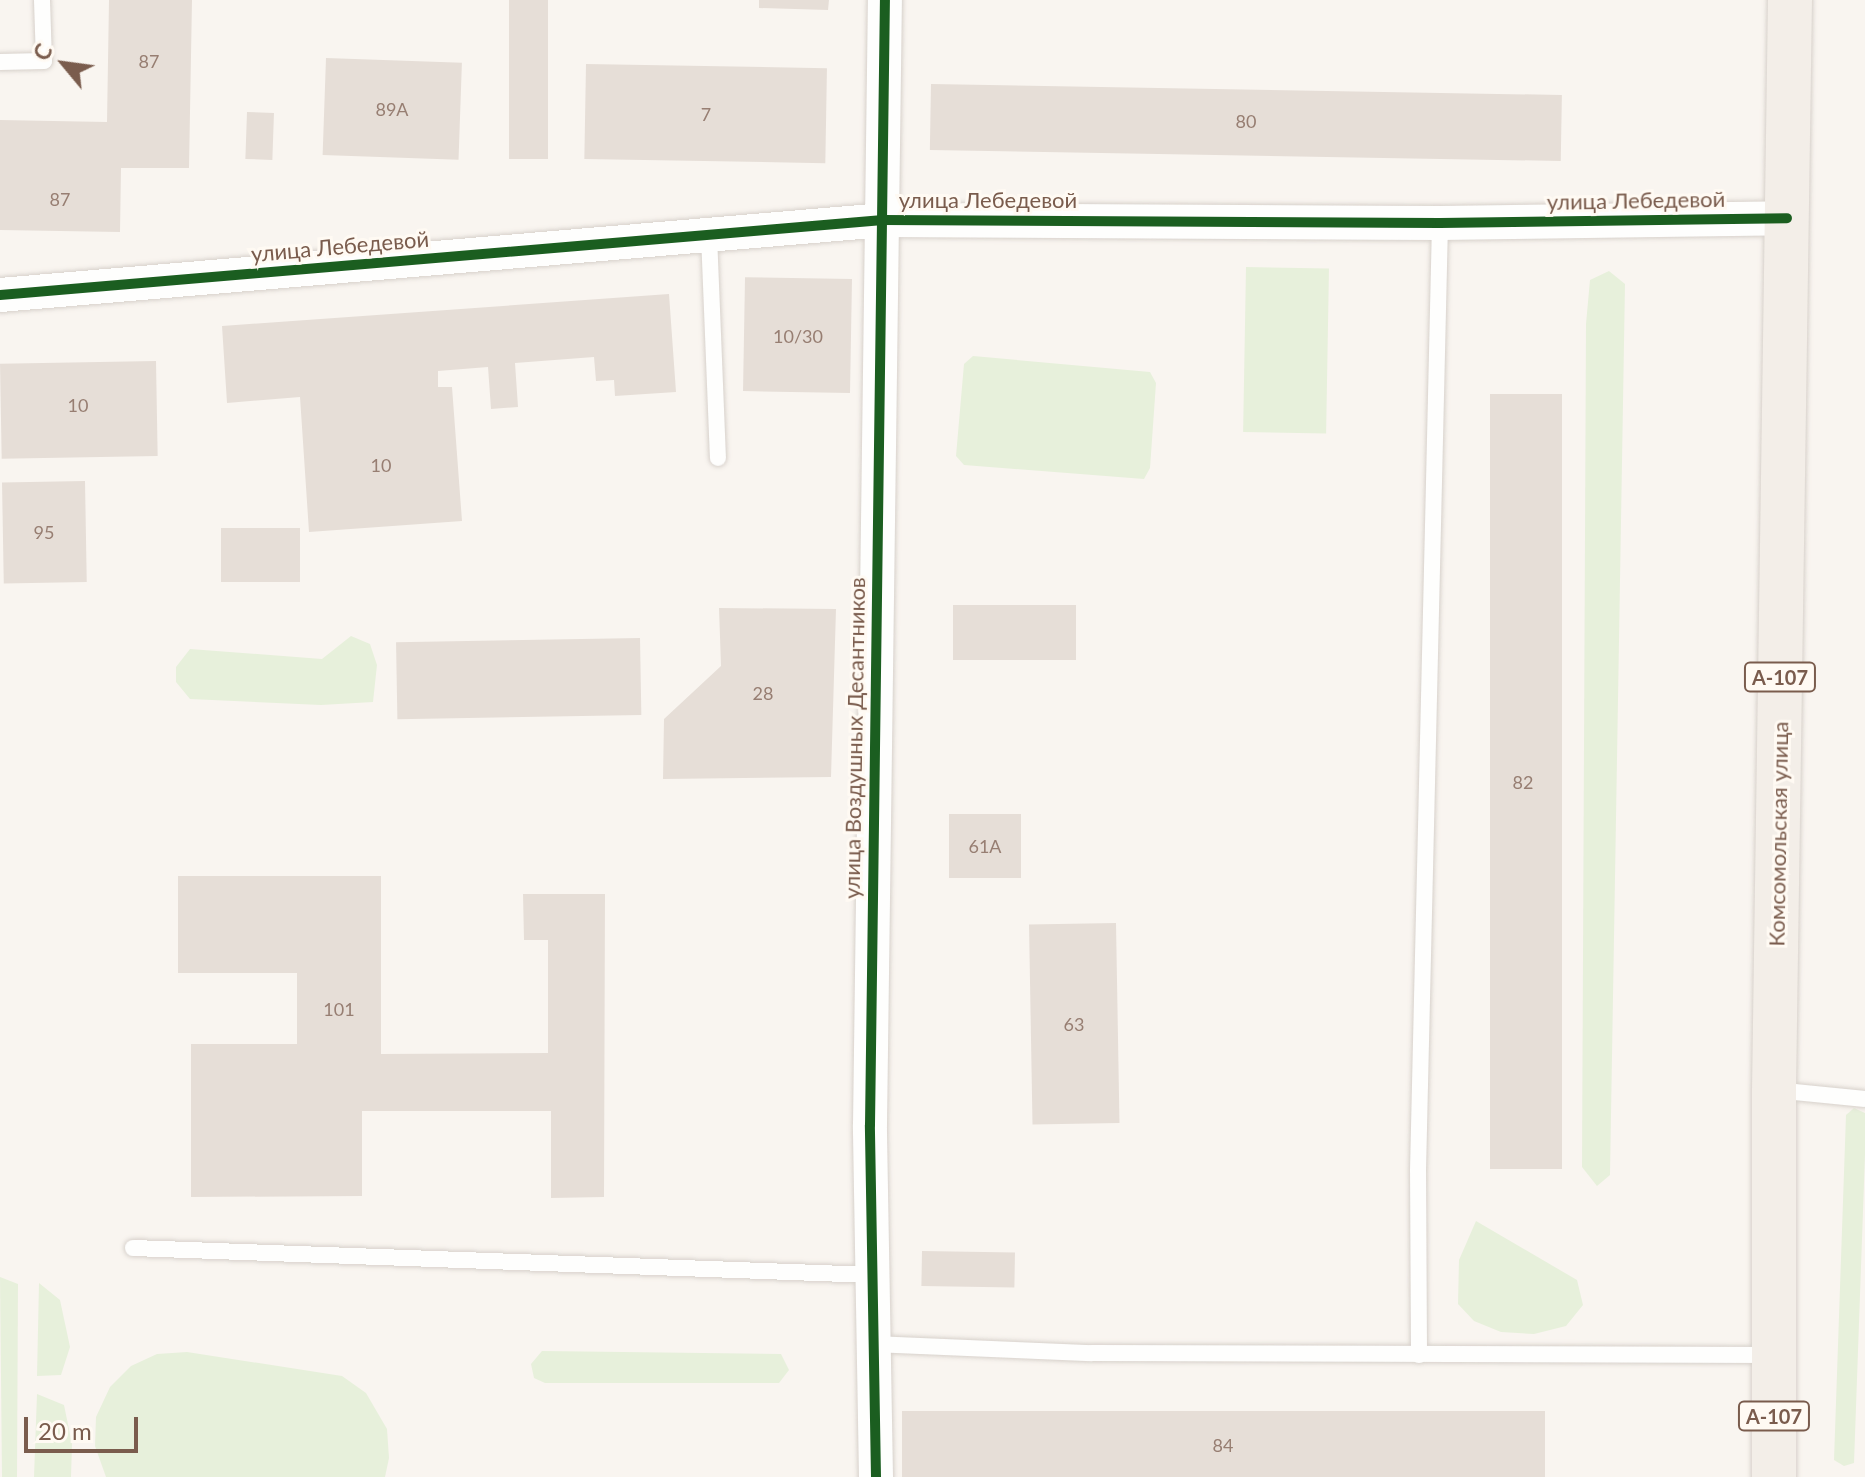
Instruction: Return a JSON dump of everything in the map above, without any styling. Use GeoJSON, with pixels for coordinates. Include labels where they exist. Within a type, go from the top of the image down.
{"type":"FeatureCollection","features":[{"type":"Feature","properties":{"kind":"main road","name":"Комсомольская улица"},"geometry":{"type":"LineString","coordinates":[[1774,1477],[1774,1090],[1790,0]]}},
{"type":"Feature","properties":{"kind":"street","name":"улица Воздушных Десантников"},"geometry":{"type":"LineString","coordinates":[[876,1477],[872,1275],[872,818],[885,0]]}},
{"type":"Feature","properties":{"kind":"street","name":"улица Лебедевой"},"geometry":{"type":"LineString","coordinates":[[0,295],[883,220],[1440,223],[1787,218]]}},
{"type":"Feature","properties":{"kind":"lane"},"geometry":{"type":"LineString","coordinates":[[0,62],[44,61],[42,0]]}},
{"type":"Feature","properties":{"kind":"lane"},"geometry":{"type":"LineString","coordinates":[[1419,1355],[1419,1156],[1440,223]]}},
{"type":"Feature","properties":{"kind":"lane"},"geometry":{"type":"LineString","coordinates":[[709,235],[718,458]]}},
{"type":"Feature","properties":{"kind":"lane"},"geometry":{"type":"LineString","coordinates":[[1774,1090],[1865,1099]]}},
{"type":"Feature","properties":{"kind":"lane"},"geometry":{"type":"LineString","coordinates":[[133,1248],[833,1270],[872,1275]]}},
{"type":"Feature","properties":{"kind":"lane"},"geometry":{"type":"LineString","coordinates":[[873,1344],[1092,1353],[1775,1355]]}},
{"type":"Feature","properties":{"kind":"green space"},"geometry":{"type":"Polygon","coordinates":[[[1246,267],[1329,268],[1326,433],[1243,432],[1246,267]]]}},
{"type":"Feature","properties":{"kind":"green space"},"geometry":{"type":"Polygon","coordinates":[[[1609,271],[1625,284],[1610,1175],[1597,1186],[1582,1167],[1586,324],[1590,280],[1609,271]]]}},
{"type":"Feature","properties":{"kind":"green space"},"geometry":{"type":"Polygon","coordinates":[[[973,356],[1150,372],[1156,383],[1150,468],[1144,479],[964,465],[956,456],[964,364],[973,356]]]}},
{"type":"Feature","properties":{"kind":"green space"},"geometry":{"type":"Polygon","coordinates":[[[351,636],[370,644],[377,665],[373,702],[321,705],[190,699],[176,682],[176,667],[190,649],[322,659],[351,636]]]}},
{"type":"Feature","properties":{"kind":"green space"},"geometry":{"type":"Polygon","coordinates":[[[1854,1108],[1865,1113],[1865,1155],[1854,1463],[1844,1466],[1834,1460],[1846,1115],[1854,1108]]]}},
{"type":"Feature","properties":{"kind":"green space"},"geometry":{"type":"Polygon","coordinates":[[[1476,1221],[1577,1280],[1583,1305],[1566,1326],[1534,1334],[1501,1332],[1474,1321],[1458,1304],[1459,1260],[1476,1221]]]}},
{"type":"Feature","properties":{"kind":"green space"},"geometry":{"type":"Polygon","coordinates":[[[0,1277],[18,1284],[17,1477],[2,1477],[0,1277]]]}},
{"type":"Feature","properties":{"kind":"green space"},"geometry":{"type":"Polygon","coordinates":[[[39,1283],[60,1300],[70,1347],[61,1375],[37,1376],[39,1283]]]}},
{"type":"Feature","properties":{"kind":"green space"},"geometry":{"type":"Polygon","coordinates":[[[542,1351],[781,1354],[789,1370],[779,1383],[545,1383],[534,1378],[531,1364],[542,1351]]]}},
{"type":"Feature","properties":{"kind":"green space"},"geometry":{"type":"Polygon","coordinates":[[[187,1352],[342,1376],[366,1393],[387,1429],[389,1458],[385,1477],[106,1477],[95,1446],[96,1417],[110,1387],[131,1366],[157,1354],[187,1352]]]}},
{"type":"Feature","properties":{"kind":"green space"},"geometry":{"type":"Polygon","coordinates":[[[37,1394],[64,1405],[72,1444],[71,1477],[34,1477],[37,1394]]]}},
{"type":"Feature","properties":{"kind":"building"},"geometry":{"type":"Polygon","coordinates":[[[109,0],[192,0],[189,168],[121,168],[120,232],[0,230],[0,120],[107,122],[109,0]]]}},
{"type":"Feature","properties":{"kind":"building"},"geometry":{"type":"Polygon","coordinates":[[[509,0],[548,0],[548,159],[509,159],[509,0]]]}},
{"type":"Feature","properties":{"kind":"building"},"geometry":{"type":"Polygon","coordinates":[[[759,0],[829,0],[828,10],[759,8],[759,0]]]}},
{"type":"Feature","properties":{"kind":"building"},"geometry":{"type":"Polygon","coordinates":[[[326,58],[462,63],[459,160],[323,155],[326,58]]]}},
{"type":"Feature","properties":{"kind":"building"},"geometry":{"type":"Polygon","coordinates":[[[586,64],[827,68],[825,163],[584,159],[586,64]]]}},
{"type":"Feature","properties":{"kind":"building"},"geometry":{"type":"Polygon","coordinates":[[[931,84],[1562,95],[1561,161],[930,150],[931,84]]]}},
{"type":"Feature","properties":{"kind":"building"},"geometry":{"type":"Polygon","coordinates":[[[247,112],[274,113],[272,160],[245,159],[247,112]]]}},
{"type":"Feature","properties":{"kind":"building"},"geometry":{"type":"Polygon","coordinates":[[[745,277],[852,279],[850,393],[743,391],[745,277]]]}},
{"type":"Feature","properties":{"kind":"building"},"geometry":{"type":"Polygon","coordinates":[[[669,294],[676,392],[615,396],[614,380],[596,381],[594,357],[515,363],[518,407],[491,409],[488,367],[438,371],[438,387],[452,387],[462,521],[309,532],[300,397],[227,403],[222,326],[669,294]]]}},
{"type":"Feature","properties":{"kind":"building"},"geometry":{"type":"Polygon","coordinates":[[[156,361],[158,456],[2,459],[0,364],[156,361]]]}},
{"type":"Feature","properties":{"kind":"building"},"geometry":{"type":"Polygon","coordinates":[[[1490,394],[1562,394],[1562,1169],[1490,1169],[1490,394]]]}},
{"type":"Feature","properties":{"kind":"building"},"geometry":{"type":"Polygon","coordinates":[[[85,481],[87,582],[4,583],[2,482],[85,481]]]}},
{"type":"Feature","properties":{"kind":"building"},"geometry":{"type":"Polygon","coordinates":[[[221,528],[300,528],[300,582],[221,582],[221,528]]]}},
{"type":"Feature","properties":{"kind":"building"},"geometry":{"type":"Polygon","coordinates":[[[953,605],[1076,605],[1076,660],[953,660],[953,605]]]}},
{"type":"Feature","properties":{"kind":"building"},"geometry":{"type":"Polygon","coordinates":[[[719,608],[836,609],[831,777],[663,779],[664,719],[721,666],[719,608]]]}},
{"type":"Feature","properties":{"kind":"building"},"geometry":{"type":"Polygon","coordinates":[[[640,638],[641,715],[397,719],[396,642],[640,638]]]}},
{"type":"Feature","properties":{"kind":"building"},"geometry":{"type":"Polygon","coordinates":[[[949,814],[1021,814],[1021,878],[949,878],[949,814]]]}},
{"type":"Feature","properties":{"kind":"building"},"geometry":{"type":"Polygon","coordinates":[[[178,876],[381,876],[381,1054],[548,1053],[548,940],[524,940],[523,894],[605,894],[604,1197],[551,1198],[551,1111],[362,1111],[362,1196],[191,1197],[191,1044],[297,1044],[297,973],[178,973],[178,876]]]}},
{"type":"Feature","properties":{"kind":"building"},"geometry":{"type":"Polygon","coordinates":[[[1116,923],[1119,1123],[1033,1124],[1029,925],[1116,923]]]}},
{"type":"Feature","properties":{"kind":"building"},"geometry":{"type":"Polygon","coordinates":[[[922,1251],[1015,1253],[1014,1288],[921,1286],[922,1251]]]}},
{"type":"Feature","properties":{"kind":"building"},"geometry":{"type":"Polygon","coordinates":[[[902,1411],[1545,1411],[1545,1477],[902,1477],[902,1411]]]}},
{"type":"Feature","properties":{"kind":"cycle path"},"geometry":{"type":"LineString","coordinates":[[876,1477],[870,1125],[885,0]]}},
{"type":"Feature","properties":{"kind":"cycle path"},"geometry":{"type":"LineString","coordinates":[[0,295],[883,220],[1440,223],[1787,218]]}}]}
